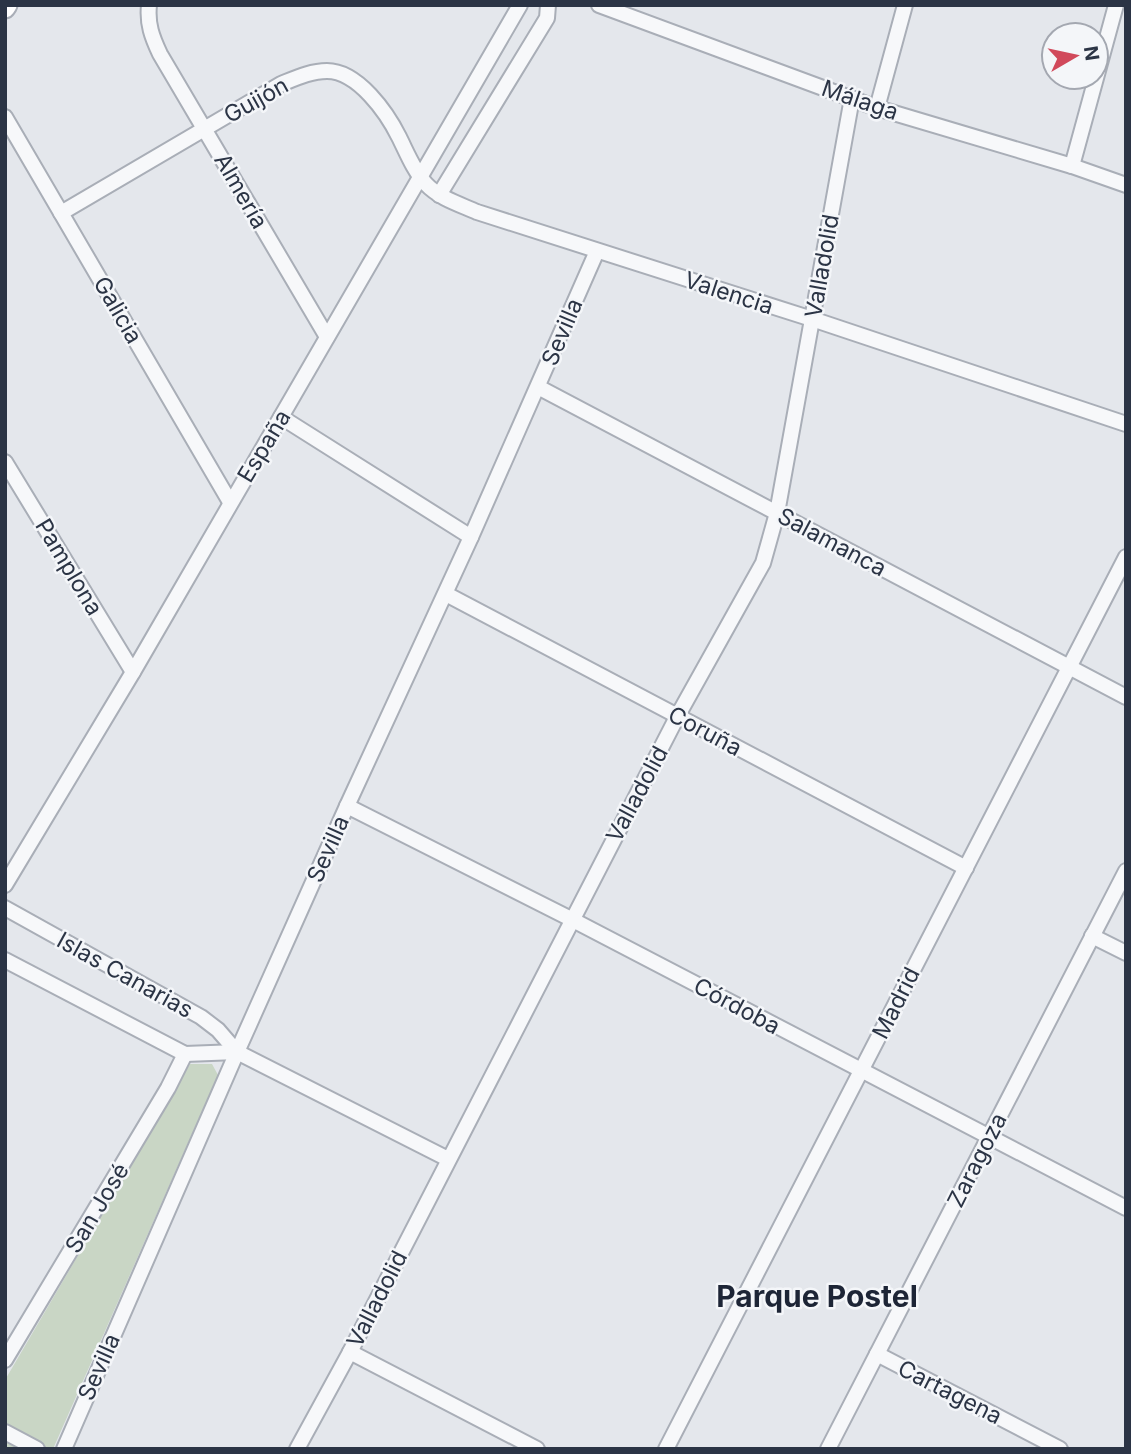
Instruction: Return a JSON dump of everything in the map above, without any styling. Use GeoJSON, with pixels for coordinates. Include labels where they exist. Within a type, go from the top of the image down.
{"type":"FeatureCollection","features":[{"type":"Feature","properties":{"kind":"street","name":"Almería"},"geometry":{"type":"LineString","coordinates":[[149,5],[147,19],[151,35],[327,337]]}},
{"type":"Feature","properties":{"kind":"street","name":"España"},"geometry":{"type":"LineString","coordinates":[[5,885],[133,672],[520,5]]}},
{"type":"Feature","properties":{"kind":"street"},"geometry":{"type":"LineString","coordinates":[[439,195],[547,18],[548,5]]}},
{"type":"Feature","properties":{"kind":"street","name":"Málaga"},"geometry":{"type":"LineString","coordinates":[[599,5],[877,108],[1072,166],[1126,185]]}},
{"type":"Feature","properties":{"kind":"street"},"geometry":{"type":"LineString","coordinates":[[877,108],[905,5]]}},
{"type":"Feature","properties":{"kind":"street"},"geometry":{"type":"LineString","coordinates":[[1072,166],[1116,5]]}},
{"type":"Feature","properties":{"kind":"street","name":"Guijón"},"geometry":{"type":"LineString","coordinates":[[61,213],[204,128],[289,81],[314,73],[339,72],[349,76],[372,98],[397,132],[420,177]]}},
{"type":"Feature","properties":{"kind":"street","name":"Valladolid"},"geometry":{"type":"LineString","coordinates":[[297,1449],[350,1352],[677,716],[763,563],[777,513],[852,98]]}},
{"type":"Feature","properties":{"kind":"street","name":"Galicia"},"geometry":{"type":"LineString","coordinates":[[5,117],[230,502]]}},
{"type":"Feature","properties":{"kind":"street","name":"Valencia"},"geometry":{"type":"LineString","coordinates":[[420,177],[439,195],[477,212],[1126,424]]}},
{"type":"Feature","properties":{"kind":"street","name":"Sevilla"},"geometry":{"type":"LineString","coordinates":[[64,1449],[237,1052],[446,594],[597,251]]}},
{"type":"Feature","properties":{"kind":"street","name":"Salamanca"},"geometry":{"type":"LineString","coordinates":[[538,387],[1126,697]]}},
{"type":"Feature","properties":{"kind":"street"},"geometry":{"type":"LineString","coordinates":[[281,417],[471,537]]}},
{"type":"Feature","properties":{"kind":"street","name":"Pamplona"},"geometry":{"type":"LineString","coordinates":[[5,462],[133,672]]}},
{"type":"Feature","properties":{"kind":"street","name":"Madrid"},"geometry":{"type":"LineString","coordinates":[[666,1449],[1126,557]]}},
{"type":"Feature","properties":{"kind":"street","name":"Coruña"},"geometry":{"type":"LineString","coordinates":[[446,594],[965,868]]}},
{"type":"Feature","properties":{"kind":"street","name":"Córdoba"},"geometry":{"type":"LineString","coordinates":[[347,806],[571,919],[1126,1208]]}},
{"type":"Feature","properties":{"kind":"street","name":"Zaragoza"},"geometry":{"type":"LineString","coordinates":[[828,1449],[1126,871]]}},
{"type":"Feature","properties":{"kind":"street","name":"Islas Canarias"},"geometry":{"type":"LineString","coordinates":[[5,908],[201,1017],[218,1030],[237,1052],[448,1158]]}},
{"type":"Feature","properties":{"kind":"street"},"geometry":{"type":"LineString","coordinates":[[1092,936],[1126,953]]}},
{"type":"Feature","properties":{"kind":"street","name":"Islas Canarias"},"geometry":{"type":"LineString","coordinates":[[5,960],[185,1054],[237,1052]]}},
{"type":"Feature","properties":{"kind":"street","name":"San José"},"geometry":{"type":"LineString","coordinates":[[5,1360],[168,1088],[185,1054]]}},
{"type":"Feature","properties":{"kind":"street"},"geometry":{"type":"LineString","coordinates":[[350,1352],[537,1449]]}},
{"type":"Feature","properties":{"kind":"street","name":"Cartagena"},"geometry":{"type":"LineString","coordinates":[[877,1354],[1060,1449]]}},
{"type":"Feature","properties":{"kind":"street"},"geometry":{"type":"LineString","coordinates":[[5,1432],[37,1449]]}},
{"type":"Feature","properties":{"kind":"green space"},"geometry":{"type":"Polygon","coordinates":[[[190,1064],[212,1064],[218,1075],[53,1449],[5,1449],[5,1380],[190,1064]]]}},
{"type":"Feature","properties":{"kind":"district","name":"Parque Postel"},"geometry":{"type":"Point","coordinates":[817,1296]}}]}
